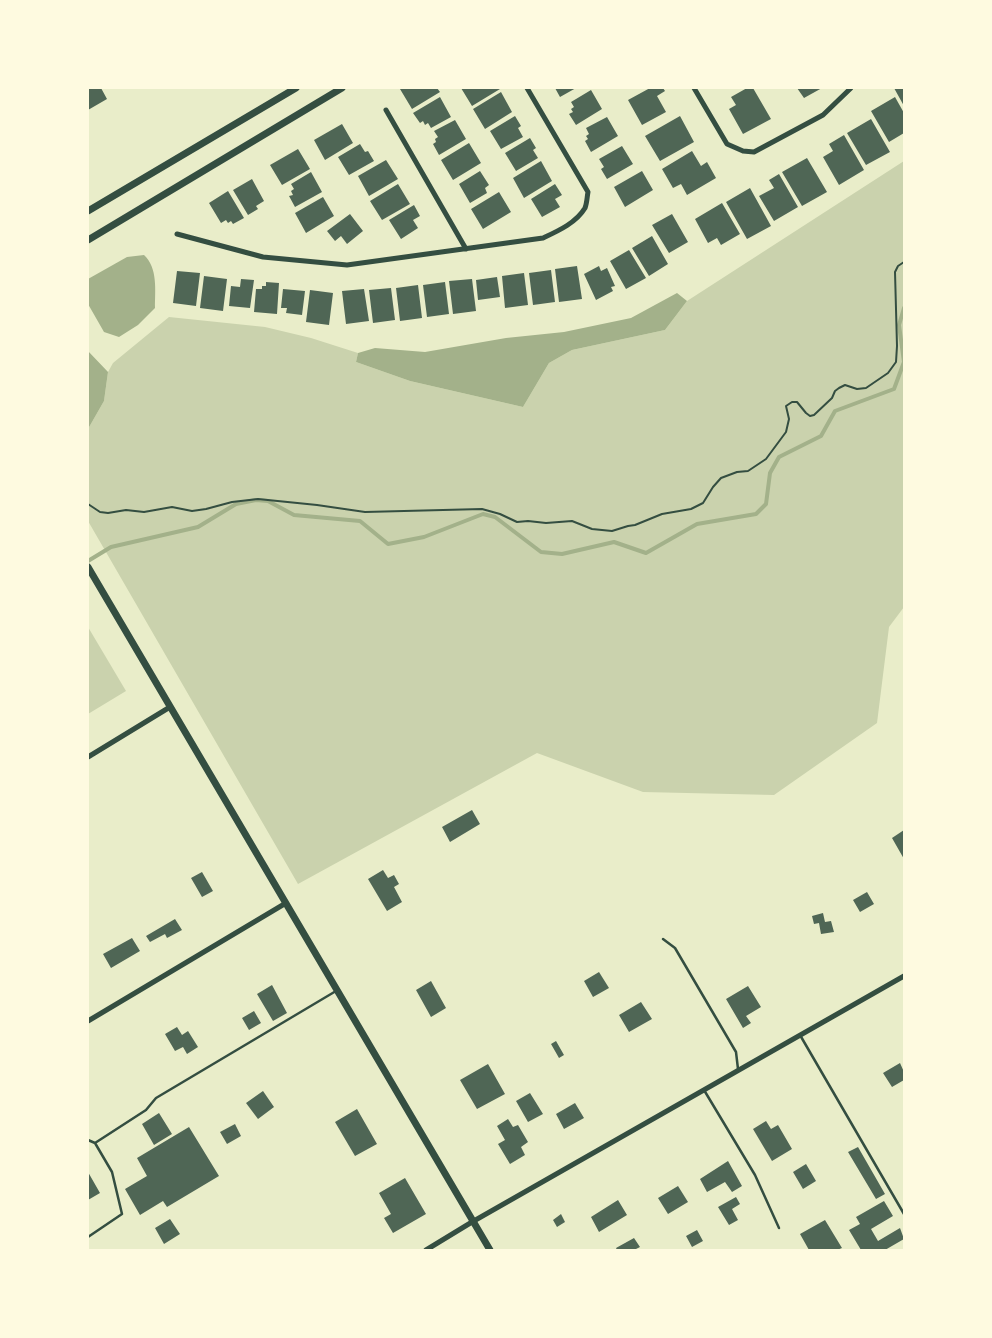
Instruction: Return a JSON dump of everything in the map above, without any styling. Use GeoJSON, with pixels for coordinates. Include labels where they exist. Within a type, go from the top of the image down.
{"type":"FeatureCollection","features":[{"type":"Feature","properties":{"kind":"street"},"geometry":{"type":"LineString","coordinates":[[88,211],[296,88]]}},
{"type":"Feature","properties":{"kind":"street"},"geometry":{"type":"LineString","coordinates":[[88,240],[342,88]]}},
{"type":"Feature","properties":{"kind":"street"},"geometry":{"type":"LineString","coordinates":[[177,234],[263,257],[347,265],[544,238],[575,220],[586,206],[588,192],[527,88]]}},
{"type":"Feature","properties":{"kind":"street"},"geometry":{"type":"LineString","coordinates":[[694,88],[727,144],[743,152],[754,152],[823,115],[852,88]]}},
{"type":"Feature","properties":{"kind":"street"},"geometry":{"type":"LineString","coordinates":[[386,110],[466,249]]}},
{"type":"Feature","properties":{"kind":"street"},"geometry":{"type":"LineString","coordinates":[[88,567],[490,1250]]}},
{"type":"Feature","properties":{"kind":"street"},"geometry":{"type":"LineString","coordinates":[[88,756],[170,707]]}},
{"type":"Feature","properties":{"kind":"street"},"geometry":{"type":"LineString","coordinates":[[88,1021],[286,903]]}},
{"type":"Feature","properties":{"kind":"street"},"geometry":{"type":"LineString","coordinates":[[426,1250],[904,976]]}},
{"type":"Feature","properties":{"kind":"lane"},"geometry":{"type":"LineString","coordinates":[[662,939],[675,948],[736,1052],[739,1070]]}},
{"type":"Feature","properties":{"kind":"lane"},"geometry":{"type":"LineString","coordinates":[[95,1143],[146,1110],[156,1098],[337,990]]}},
{"type":"Feature","properties":{"kind":"lane"},"geometry":{"type":"LineString","coordinates":[[800,1035],[904,1214]]}},
{"type":"Feature","properties":{"kind":"lane"},"geometry":{"type":"LineString","coordinates":[[704,1090],[754,1175],[779,1228]]}},
{"type":"Feature","properties":{"kind":"lane"},"geometry":{"type":"LineString","coordinates":[[88,1140],[95,1143],[112,1172],[122,1214],[88,1237]]}},
{"type":"Feature","properties":{"kind":"path"},"geometry":{"type":"LineString","coordinates":[[88,504],[100,512],[108,513],[126,510],[144,512],[172,507],[192,511],[232,502],[258,499],[366,512],[482,509],[495,512],[517,522],[546,523],[564,520],[592,529],[612,531],[635,525],[662,514],[691,509],[703,503],[721,478],[737,472],[748,471],[766,458],[786,432],[789,419],[786,406],[792,402],[797,402],[806,413],[810,416],[814,415],[832,398],[835,391],[842,386],[850,386],[857,389],[866,388],[888,373],[897,357],[895,272],[898,266],[904,262]]}},
{"type":"Feature","properties":{"kind":"shaded area"},"geometry":{"type":"Polygon","coordinates":[[[904,161],[904,607],[889,627],[877,723],[774,795],[643,792],[537,753],[298,884],[88,521],[88,429],[104,401],[108,372],[113,363],[169,317],[265,327],[311,338],[358,353],[356,362],[410,381],[523,407],[549,363],[572,350],[665,330],[687,301],[904,161]]]}},
{"type":"Feature","properties":{"kind":"shaded area"},"geometry":{"type":"Polygon","coordinates":[[[144,255],[152,266],[154,273],[155,308],[138,325],[119,337],[104,332],[88,304],[88,279],[127,257],[144,255]]]}},
{"type":"Feature","properties":{"kind":"shaded area"},"geometry":{"type":"Polygon","coordinates":[[[677,293],[687,301],[665,330],[572,350],[549,363],[523,407],[410,381],[356,362],[358,353],[375,348],[425,352],[506,338],[564,332],[631,318],[677,293]]]}},
{"type":"Feature","properties":{"kind":"shaded area"},"geometry":{"type":"Polygon","coordinates":[[[88,351],[108,372],[104,401],[88,429],[88,351]]]}},
{"type":"Feature","properties":{"kind":"shaded area"},"geometry":{"type":"Polygon","coordinates":[[[88,627],[126,691],[88,714],[88,627]]]}},
{"type":"Feature","properties":{"kind":"building"},"geometry":{"type":"Polygon","coordinates":[[[88,88],[101,88],[107,99],[88,110],[88,88]]]}},
{"type":"Feature","properties":{"kind":"building"},"geometry":{"type":"Polygon","coordinates":[[[437,88],[440,92],[412,109],[400,89],[437,88]]]}},
{"type":"Feature","properties":{"kind":"building"},"geometry":{"type":"Polygon","coordinates":[[[461,88],[498,88],[500,89],[472,106],[461,88]]]}},
{"type":"Feature","properties":{"kind":"building"},"geometry":{"type":"Polygon","coordinates":[[[555,88],[576,88],[560,97],[555,88]]]}},
{"type":"Feature","properties":{"kind":"building"},"geometry":{"type":"Polygon","coordinates":[[[650,88],[663,88],[665,91],[657,96],[666,112],[642,125],[628,100],[650,88]]]}},
{"type":"Feature","properties":{"kind":"building"},"geometry":{"type":"Polygon","coordinates":[[[747,88],[753,88],[771,119],[743,134],[729,109],[736,105],[731,97],[747,88]]]}},
{"type":"Feature","properties":{"kind":"building"},"geometry":{"type":"Polygon","coordinates":[[[797,88],[822,88],[804,98],[797,88]]]}},
{"type":"Feature","properties":{"kind":"building"},"geometry":{"type":"Polygon","coordinates":[[[894,88],[904,88],[904,106],[894,88]]]}},
{"type":"Feature","properties":{"kind":"building"},"geometry":{"type":"Polygon","coordinates":[[[591,90],[602,109],[576,125],[569,114],[573,112],[571,109],[574,107],[571,102],[591,90]]]}},
{"type":"Feature","properties":{"kind":"building"},"geometry":{"type":"Polygon","coordinates":[[[501,92],[512,112],[485,129],[473,109],[501,92]]]}},
{"type":"Feature","properties":{"kind":"building"},"geometry":{"type":"Polygon","coordinates":[[[440,97],[451,117],[431,128],[428,123],[425,125],[423,121],[420,123],[413,113],[440,97]]]}},
{"type":"Feature","properties":{"kind":"building"},"geometry":{"type":"Polygon","coordinates":[[[895,97],[904,113],[904,133],[889,142],[871,111],[895,97]]]}},
{"type":"Feature","properties":{"kind":"building"},"geometry":{"type":"Polygon","coordinates":[[[515,116],[521,126],[518,128],[523,137],[501,149],[490,131],[515,116]]]}},
{"type":"Feature","properties":{"kind":"building"},"geometry":{"type":"Polygon","coordinates":[[[680,116],[694,142],[660,161],[645,136],[680,116]]]}},
{"type":"Feature","properties":{"kind":"building"},"geometry":{"type":"Polygon","coordinates":[[[607,117],[618,136],[591,152],[585,141],[588,139],[586,136],[589,134],[586,128],[607,117]]]}},
{"type":"Feature","properties":{"kind":"building"},"geometry":{"type":"Polygon","coordinates":[[[871,119],[890,152],[866,165],[847,133],[871,119]]]}},
{"type":"Feature","properties":{"kind":"building"},"geometry":{"type":"Polygon","coordinates":[[[455,120],[466,139],[439,155],[433,144],[438,137],[434,131],[455,120]]]}},
{"type":"Feature","properties":{"kind":"building"},"geometry":{"type":"Polygon","coordinates":[[[342,124],[353,143],[325,160],[314,140],[342,124]]]}},
{"type":"Feature","properties":{"kind":"building"},"geometry":{"type":"Polygon","coordinates":[[[844,135],[864,170],[839,185],[823,157],[833,151],[829,144],[844,135]]]}},
{"type":"Feature","properties":{"kind":"building"},"geometry":{"type":"Polygon","coordinates":[[[530,138],[536,148],[533,150],[538,158],[516,171],[505,153],[530,138]]]}},
{"type":"Feature","properties":{"kind":"building"},"geometry":{"type":"Polygon","coordinates":[[[469,143],[481,163],[453,180],[441,160],[469,143]]]}},
{"type":"Feature","properties":{"kind":"building"},"geometry":{"type":"Polygon","coordinates":[[[360,144],[365,152],[368,151],[374,161],[349,175],[338,157],[360,144]]]}},
{"type":"Feature","properties":{"kind":"building"},"geometry":{"type":"Polygon","coordinates":[[[622,146],[633,164],[607,179],[601,169],[604,167],[599,159],[622,146]]]}},
{"type":"Feature","properties":{"kind":"building"},"geometry":{"type":"Polygon","coordinates":[[[298,149],[310,169],[282,185],[270,165],[298,149]]]}},
{"type":"Feature","properties":{"kind":"building"},"geometry":{"type":"Polygon","coordinates":[[[692,151],[701,166],[707,162],[716,178],[687,195],[681,184],[673,188],[662,169],[692,151]]]}},
{"type":"Feature","properties":{"kind":"building"},"geometry":{"type":"Polygon","coordinates":[[[807,158],[827,192],[802,206],[782,172],[807,158]]]}},
{"type":"Feature","properties":{"kind":"building"},"geometry":{"type":"Polygon","coordinates":[[[386,160],[398,179],[369,196],[358,176],[386,160]]]}},
{"type":"Feature","properties":{"kind":"building"},"geometry":{"type":"Polygon","coordinates":[[[541,161],[552,181],[524,198],[513,178],[541,161]]]}},
{"type":"Feature","properties":{"kind":"building"},"geometry":{"type":"Polygon","coordinates":[[[480,171],[489,185],[485,188],[487,193],[470,203],[459,184],[480,171]]]}},
{"type":"Feature","properties":{"kind":"building"},"geometry":{"type":"Polygon","coordinates":[[[642,171],[653,190],[625,207],[614,187],[642,171]]]}},
{"type":"Feature","properties":{"kind":"building"},"geometry":{"type":"Polygon","coordinates":[[[311,172],[322,192],[295,207],[289,196],[293,195],[291,191],[294,189],[291,184],[311,172]]]}},
{"type":"Feature","properties":{"kind":"building"},"geometry":{"type":"Polygon","coordinates":[[[779,174],[798,207],[774,221],[759,196],[774,188],[769,180],[779,174]]]}},
{"type":"Feature","properties":{"kind":"building"},"geometry":{"type":"Polygon","coordinates":[[[252,179],[264,201],[256,206],[258,209],[248,215],[233,190],[252,179]]]}},
{"type":"Feature","properties":{"kind":"building"},"geometry":{"type":"Polygon","coordinates":[[[398,184],[410,204],[382,220],[370,201],[398,184]]]}},
{"type":"Feature","properties":{"kind":"building"},"geometry":{"type":"Polygon","coordinates":[[[555,184],[562,195],[555,199],[560,207],[542,217],[531,199],[555,184]]]}},
{"type":"Feature","properties":{"kind":"building"},"geometry":{"type":"Polygon","coordinates":[[[750,188],[771,226],[747,239],[726,202],[750,188]]]}},
{"type":"Feature","properties":{"kind":"building"},"geometry":{"type":"Polygon","coordinates":[[[228,191],[244,218],[233,224],[231,221],[228,223],[226,220],[221,223],[209,203],[228,191]]]}},
{"type":"Feature","properties":{"kind":"building"},"geometry":{"type":"Polygon","coordinates":[[[499,192],[511,212],[483,229],[471,209],[499,192]]]}},
{"type":"Feature","properties":{"kind":"building"},"geometry":{"type":"Polygon","coordinates":[[[323,197],[334,216],[306,233],[295,213],[323,197]]]}},
{"type":"Feature","properties":{"kind":"building"},"geometry":{"type":"Polygon","coordinates":[[[722,203],[740,234],[721,245],[717,238],[708,243],[695,219],[722,203]]]}},
{"type":"Feature","properties":{"kind":"building"},"geometry":{"type":"Polygon","coordinates":[[[414,205],[420,216],[413,220],[418,228],[401,239],[389,220],[414,205]]]}},
{"type":"Feature","properties":{"kind":"building"},"geometry":{"type":"Polygon","coordinates":[[[350,214],[363,231],[347,244],[341,236],[335,241],[327,231],[350,214]]]}},
{"type":"Feature","properties":{"kind":"building"},"geometry":{"type":"Polygon","coordinates":[[[672,214],[688,242],[669,253],[652,225],[672,214]]]}},
{"type":"Feature","properties":{"kind":"building"},"geometry":{"type":"Polygon","coordinates":[[[652,236],[668,264],[649,276],[632,248],[652,236]]]}},
{"type":"Feature","properties":{"kind":"building"},"geometry":{"type":"Polygon","coordinates":[[[629,250],[646,278],[626,289],[610,261],[629,250]]]}},
{"type":"Feature","properties":{"kind":"building"},"geometry":{"type":"Polygon","coordinates":[[[577,266],[582,299],[559,302],[555,269],[577,266]]]}},
{"type":"Feature","properties":{"kind":"building"},"geometry":{"type":"Polygon","coordinates":[[[599,266],[601,271],[607,268],[615,286],[611,287],[613,291],[596,300],[584,274],[599,266]]]}},
{"type":"Feature","properties":{"kind":"building"},"geometry":{"type":"Polygon","coordinates":[[[551,270],[555,302],[533,305],[529,273],[551,270]]]}},
{"type":"Feature","properties":{"kind":"building"},"geometry":{"type":"Polygon","coordinates":[[[177,271],[200,273],[196,306],[173,303],[177,271]]]}},
{"type":"Feature","properties":{"kind":"building"},"geometry":{"type":"Polygon","coordinates":[[[524,273],[528,305],[505,308],[502,276],[524,273]]]}},
{"type":"Feature","properties":{"kind":"building"},"geometry":{"type":"Polygon","coordinates":[[[204,276],[227,279],[223,311],[200,308],[204,276]]]}},
{"type":"Feature","properties":{"kind":"building"},"geometry":{"type":"Polygon","coordinates":[[[497,277],[500,297],[478,300],[476,280],[497,277]]]}},
{"type":"Feature","properties":{"kind":"building"},"geometry":{"type":"Polygon","coordinates":[[[241,279],[254,280],[250,308],[229,306],[231,286],[240,287],[241,279]]]}},
{"type":"Feature","properties":{"kind":"building"},"geometry":{"type":"Polygon","coordinates":[[[472,279],[476,311],[453,314],[449,281],[472,279]]]}},
{"type":"Feature","properties":{"kind":"building"},"geometry":{"type":"Polygon","coordinates":[[[266,282],[279,283],[277,314],[254,312],[256,289],[262,289],[262,286],[266,286],[266,282]]]}},
{"type":"Feature","properties":{"kind":"building"},"geometry":{"type":"Polygon","coordinates":[[[445,282],[449,314],[427,317],[423,285],[445,282]]]}},
{"type":"Feature","properties":{"kind":"building"},"geometry":{"type":"Polygon","coordinates":[[[418,285],[422,318],[400,321],[396,288],[418,285]]]}},
{"type":"Feature","properties":{"kind":"building"},"geometry":{"type":"Polygon","coordinates":[[[391,288],[395,320],[373,323],[369,290],[391,288]]]}},
{"type":"Feature","properties":{"kind":"building"},"geometry":{"type":"Polygon","coordinates":[[[283,289],[305,291],[302,315],[286,313],[287,308],[281,308],[283,289]]]}},
{"type":"Feature","properties":{"kind":"building"},"geometry":{"type":"Polygon","coordinates":[[[364,289],[369,321],[346,324],[342,291],[364,289]]]}},
{"type":"Feature","properties":{"kind":"building"},"geometry":{"type":"Polygon","coordinates":[[[310,290],[333,293],[329,325],[306,322],[310,290]]]}},
{"type":"Feature","properties":{"kind":"building"},"geometry":{"type":"Polygon","coordinates":[[[472,810],[480,824],[450,842],[442,827],[472,810]]]}},
{"type":"Feature","properties":{"kind":"building"},"geometry":{"type":"Polygon","coordinates":[[[904,830],[904,859],[892,838],[904,830]]]}},
{"type":"Feature","properties":{"kind":"building"},"geometry":{"type":"Polygon","coordinates":[[[383,870],[388,878],[394,875],[399,884],[394,887],[402,902],[387,911],[368,879],[383,870]]]}},
{"type":"Feature","properties":{"kind":"building"},"geometry":{"type":"Polygon","coordinates":[[[202,872],[213,891],[202,897],[191,878],[202,872]]]}},
{"type":"Feature","properties":{"kind":"building"},"geometry":{"type":"Polygon","coordinates":[[[867,892],[874,904],[860,912],[853,900],[867,892]]]}},
{"type":"Feature","properties":{"kind":"building"},"geometry":{"type":"Polygon","coordinates":[[[823,913],[825,922],[831,921],[834,932],[821,934],[819,923],[814,924],[812,916],[823,913]]]}},
{"type":"Feature","properties":{"kind":"building"},"geometry":{"type":"Polygon","coordinates":[[[175,919],[182,930],[167,938],[165,934],[150,942],[146,936],[175,919]]]}},
{"type":"Feature","properties":{"kind":"building"},"geometry":{"type":"Polygon","coordinates":[[[132,938],[140,951],[111,968],[103,954],[132,938]]]}},
{"type":"Feature","properties":{"kind":"building"},"geometry":{"type":"Polygon","coordinates":[[[599,972],[609,988],[593,997],[584,981],[599,972]]]}},
{"type":"Feature","properties":{"kind":"building"},"geometry":{"type":"Polygon","coordinates":[[[431,981],[446,1008],[431,1017],[416,990],[431,981]]]}},
{"type":"Feature","properties":{"kind":"building"},"geometry":{"type":"Polygon","coordinates":[[[272,985],[287,1013],[273,1021],[257,994],[272,985]]]}},
{"type":"Feature","properties":{"kind":"building"},"geometry":{"type":"Polygon","coordinates":[[[748,986],[761,1007],[746,1016],[751,1023],[743,1028],[726,999],[748,986]]]}},
{"type":"Feature","properties":{"kind":"building"},"geometry":{"type":"Polygon","coordinates":[[[641,1002],[652,1019],[629,1032],[619,1015],[641,1002]]]}},
{"type":"Feature","properties":{"kind":"building"},"geometry":{"type":"Polygon","coordinates":[[[254,1011],[261,1023],[249,1030],[242,1018],[254,1011]]]}},
{"type":"Feature","properties":{"kind":"building"},"geometry":{"type":"Polygon","coordinates":[[[177,1027],[182,1035],[188,1031],[198,1047],[187,1054],[183,1047],[175,1051],[165,1034],[177,1027]]]}},
{"type":"Feature","properties":{"kind":"building"},"geometry":{"type":"Polygon","coordinates":[[[556,1041],[564,1055],[559,1058],[551,1044],[556,1041]]]}},
{"type":"Feature","properties":{"kind":"building"},"geometry":{"type":"Polygon","coordinates":[[[900,1063],[904,1072],[904,1080],[892,1087],[883,1073],[900,1063]]]}},
{"type":"Feature","properties":{"kind":"building"},"geometry":{"type":"Polygon","coordinates":[[[488,1064],[505,1094],[477,1109],[460,1080],[488,1064]]]}},
{"type":"Feature","properties":{"kind":"building"},"geometry":{"type":"Polygon","coordinates":[[[263,1091],[274,1107],[258,1119],[246,1103],[263,1091]]]}},
{"type":"Feature","properties":{"kind":"building"},"geometry":{"type":"Polygon","coordinates":[[[530,1093],[543,1114],[528,1122],[516,1101],[530,1093]]]}},
{"type":"Feature","properties":{"kind":"building"},"geometry":{"type":"Polygon","coordinates":[[[575,1103],[584,1118],[564,1129],[556,1114],[575,1103]]]}},
{"type":"Feature","properties":{"kind":"building"},"geometry":{"type":"Polygon","coordinates":[[[357,1109],[377,1144],[355,1156],[335,1122],[357,1109]]]}},
{"type":"Feature","properties":{"kind":"building"},"geometry":{"type":"Polygon","coordinates":[[[159,1113],[172,1134],[154,1145],[142,1124],[159,1113]]]}},
{"type":"Feature","properties":{"kind":"building"},"geometry":{"type":"Polygon","coordinates":[[[508,1119],[513,1127],[518,1125],[528,1142],[521,1147],[525,1155],[510,1164],[498,1144],[505,1140],[497,1126],[508,1119]]]}},
{"type":"Feature","properties":{"kind":"building"},"geometry":{"type":"Polygon","coordinates":[[[766,1121],[771,1129],[778,1125],[792,1149],[772,1161],[753,1129],[766,1121]]]}},
{"type":"Feature","properties":{"kind":"building"},"geometry":{"type":"Polygon","coordinates":[[[235,1124],[241,1136],[227,1144],[220,1132],[235,1124]]]}},
{"type":"Feature","properties":{"kind":"building"},"geometry":{"type":"Polygon","coordinates":[[[189,1127],[219,1176],[167,1207],[163,1201],[140,1215],[125,1189],[147,1176],[137,1158],[189,1127]]]}},
{"type":"Feature","properties":{"kind":"building"},"geometry":{"type":"Polygon","coordinates":[[[858,1147],[885,1194],[876,1199],[848,1152],[858,1147]]]}},
{"type":"Feature","properties":{"kind":"building"},"geometry":{"type":"Polygon","coordinates":[[[728,1161],[742,1186],[732,1192],[725,1182],[707,1192],[700,1179],[728,1161]]]}},
{"type":"Feature","properties":{"kind":"building"},"geometry":{"type":"Polygon","coordinates":[[[806,1164],[816,1181],[803,1189],[793,1172],[806,1164]]]}},
{"type":"Feature","properties":{"kind":"building"},"geometry":{"type":"Polygon","coordinates":[[[88,1172],[100,1193],[88,1200],[88,1172]]]}},
{"type":"Feature","properties":{"kind":"building"},"geometry":{"type":"Polygon","coordinates":[[[405,1178],[426,1214],[393,1233],[384,1218],[391,1214],[379,1193],[405,1178]]]}},
{"type":"Feature","properties":{"kind":"building"},"geometry":{"type":"Polygon","coordinates":[[[678,1186],[688,1202],[668,1214],[658,1198],[678,1186]]]}},
{"type":"Feature","properties":{"kind":"building"},"geometry":{"type":"Polygon","coordinates":[[[736,1197],[740,1204],[732,1209],[738,1220],[729,1225],[718,1207],[736,1197]]]}},
{"type":"Feature","properties":{"kind":"building"},"geometry":{"type":"Polygon","coordinates":[[[618,1200],[627,1215],[599,1232],[591,1217],[618,1200]]]}},
{"type":"Feature","properties":{"kind":"building"},"geometry":{"type":"Polygon","coordinates":[[[884,1201],[893,1216],[871,1229],[878,1241],[900,1228],[904,1239],[885,1250],[861,1250],[849,1230],[860,1224],[856,1217],[884,1201]]]}},
{"type":"Feature","properties":{"kind":"building"},"geometry":{"type":"Polygon","coordinates":[[[561,1214],[565,1222],[557,1227],[553,1220],[561,1214]]]}},
{"type":"Feature","properties":{"kind":"building"},"geometry":{"type":"Polygon","coordinates":[[[170,1219],[180,1234],[164,1244],[155,1228],[170,1219]]]}},
{"type":"Feature","properties":{"kind":"building"},"geometry":{"type":"Polygon","coordinates":[[[825,1220],[842,1248],[837,1250],[809,1250],[800,1234],[825,1220]]]}},
{"type":"Feature","properties":{"kind":"building"},"geometry":{"type":"Polygon","coordinates":[[[697,1230],[703,1241],[692,1247],[686,1236],[697,1230]]]}},
{"type":"Feature","properties":{"kind":"building"},"geometry":{"type":"Polygon","coordinates":[[[634,1238],[640,1247],[634,1250],[617,1250],[616,1248],[634,1238]]]}},
{"type":"Feature","properties":{"kind":"waterway"},"geometry":{"type":"LineString","coordinates":[[88,561],[111,547],[198,527],[236,504],[256,500],[268,501],[294,515],[360,521],[388,544],[424,537],[483,514],[495,517],[541,552],[562,554],[614,542],[646,553],[697,524],[756,514],[766,504],[770,473],[779,457],[821,436],[835,411],[894,389],[904,362],[899,325],[904,308]]}}]}
